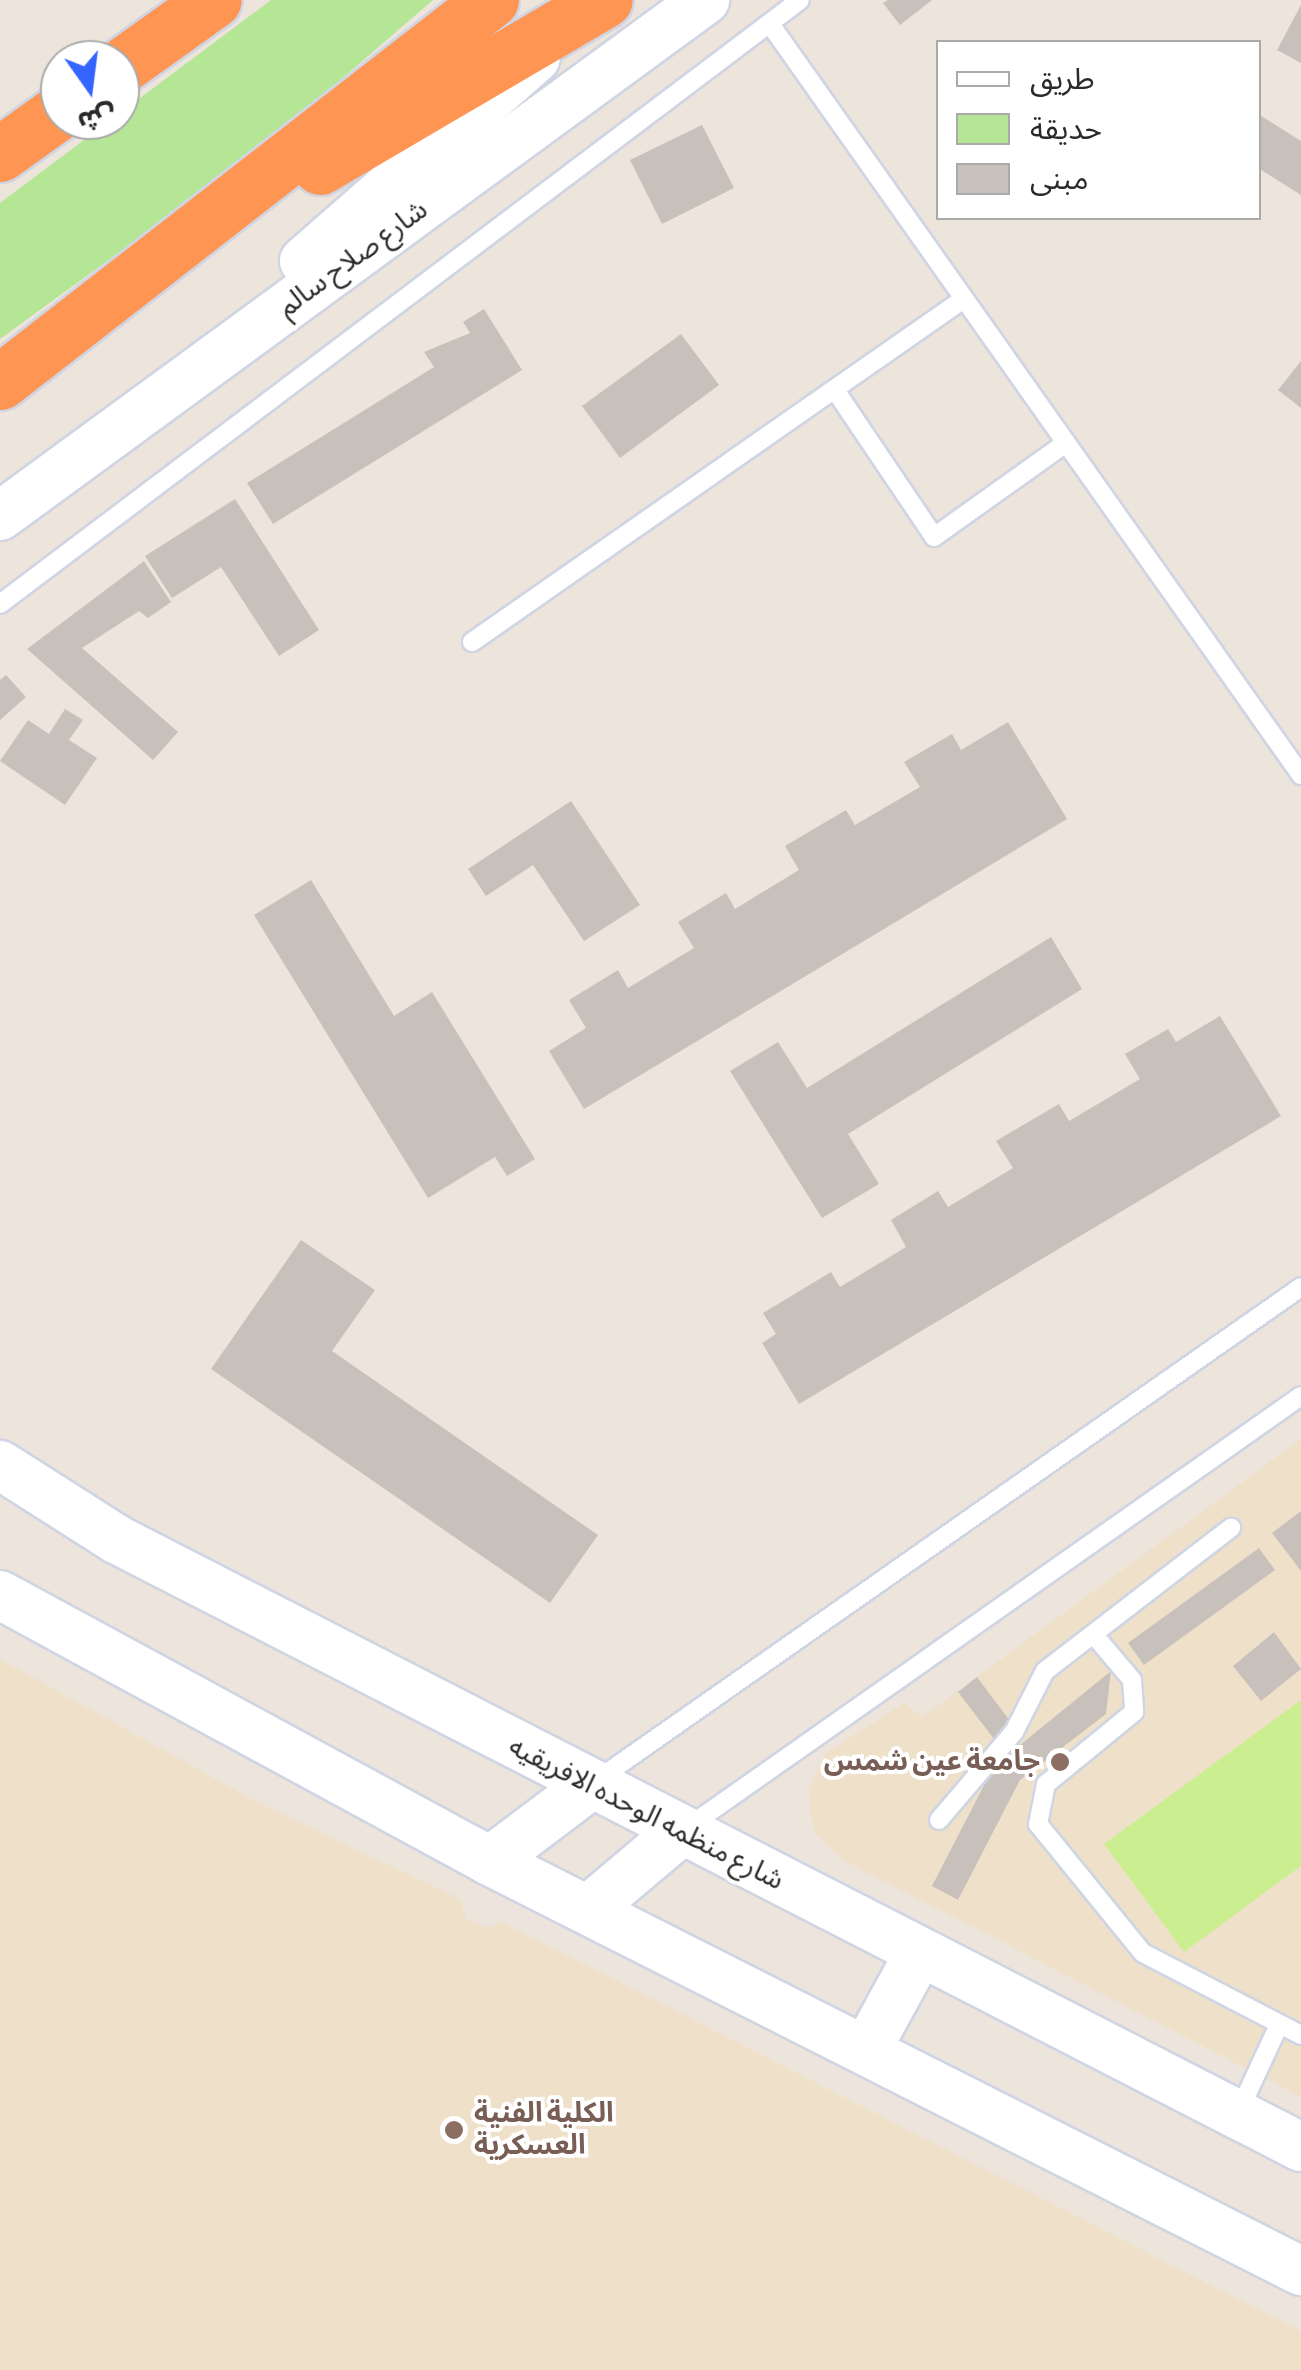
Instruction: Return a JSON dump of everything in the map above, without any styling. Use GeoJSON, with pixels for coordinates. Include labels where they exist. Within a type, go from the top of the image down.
{"type":"FeatureCollection","features":[{"type":"Feature","properties":{"kind":"highway"},"geometry":{"type":"LineString","coordinates":[[140,53],[214,0]]}},
{"type":"Feature","properties":{"kind":"highway"},"geometry":{"type":"LineString","coordinates":[[0,382],[256,191],[491,0]]}},
{"type":"Feature","properties":{"kind":"highway"},"geometry":{"type":"LineString","coordinates":[[256,191],[376,140],[595,8]]}},
{"type":"Feature","properties":{"kind":"street","name":"شارع صلاح سالم"},"geometry":{"type":"LineString","coordinates":[[0,516],[705,0]]}},
{"type":"Feature","properties":{"kind":"street"},"geometry":{"type":"LineString","coordinates":[[224,354],[289,274],[595,8]]}},
{"type":"Feature","properties":{"kind":"street","name":"شارع منظمه الوحده الافريقيه"},"geometry":{"type":"LineString","coordinates":[[0,1465],[116,1539],[588,1787],[1301,2148]]}},
{"type":"Feature","properties":{"kind":"street"},"geometry":{"type":"LineString","coordinates":[[0,1595],[490,1862],[869,2045],[1301,2271]]}},
{"type":"Feature","properties":{"kind":"street"},"geometry":{"type":"LineString","coordinates":[[490,1862],[588,1787]]}},
{"type":"Feature","properties":{"kind":"street"},"geometry":{"type":"LineString","coordinates":[[590,1908],[680,1832]]}},
{"type":"Feature","properties":{"kind":"street"},"geometry":{"type":"LineString","coordinates":[[869,2045],[920,1952]]}},
{"type":"Feature","properties":{"kind":"lane"},"geometry":{"type":"LineString","coordinates":[[0,604],[800,0]]}},
{"type":"Feature","properties":{"kind":"lane"},"geometry":{"type":"LineString","coordinates":[[770,24],[1301,775]]}},
{"type":"Feature","properties":{"kind":"lane"},"geometry":{"type":"LineString","coordinates":[[472,642],[962,300]]}},
{"type":"Feature","properties":{"kind":"lane"},"geometry":{"type":"LineString","coordinates":[[835,390],[934,537],[1066,443]]}},
{"type":"Feature","properties":{"kind":"lane"},"geometry":{"type":"LineString","coordinates":[[588,1787],[1301,1287]]}},
{"type":"Feature","properties":{"kind":"lane"},"geometry":{"type":"LineString","coordinates":[[680,1832],[1301,1396]]}},
{"type":"Feature","properties":{"kind":"lane"},"geometry":{"type":"LineString","coordinates":[[939,1820],[1014,1732],[1037,1680],[1231,1528]]}},
{"type":"Feature","properties":{"kind":"lane"},"geometry":{"type":"LineString","coordinates":[[1094,1635],[1132,1680],[1134,1712],[1046,1784],[1038,1824],[1142,1953],[1301,2034]]}},
{"type":"Feature","properties":{"kind":"lane"},"geometry":{"type":"LineString","coordinates":[[1237,2115],[1279,2025]]}},
{"type":"Feature","properties":{"kind":"shaded area","name":"جامعة عين شمس"},"geometry":{"type":"Polygon","coordinates":[[[1301,1439],[1301,2097],[843,1860],[814,1832],[808,1790],[826,1753],[904,1703],[922,1717],[1301,1439]]]}},
{"type":"Feature","properties":{"kind":"shaded area","name":"الكلية الفنية العسكرية"},"geometry":{"type":"Polygon","coordinates":[[[0,1659],[255,1801],[460,1899],[466,1919],[487,1928],[502,1922],[1301,2331],[1301,2370],[0,2370],[0,1659]]]}},
{"type":"Feature","properties":{"kind":"green space"},"geometry":{"type":"Polygon","coordinates":[[[271,0],[433,0],[258,151],[0,339],[0,203],[84,140],[140,140],[140,98],[271,0]]]}},
{"type":"Feature","properties":{"kind":"green space"},"geometry":{"type":"Polygon","coordinates":[[[1301,1700],[1301,1866],[1184,1952],[1104,1844],[1301,1700]]]}},
{"type":"Feature","properties":{"kind":"building"},"geometry":{"type":"Polygon","coordinates":[[[888,0],[932,0],[900,25],[883,3],[888,0]]]}},
{"type":"Feature","properties":{"kind":"building"},"geometry":{"type":"Polygon","coordinates":[[[1301,5],[1301,63],[1277,50],[1301,5]]]}},
{"type":"Feature","properties":{"kind":"building"},"geometry":{"type":"Polygon","coordinates":[[[1261,116],[1301,141],[1301,195],[1261,170],[1261,116]]]}},
{"type":"Feature","properties":{"kind":"building"},"geometry":{"type":"Polygon","coordinates":[[[702,125],[734,188],[662,224],[630,160],[702,125]]]}},
{"type":"Feature","properties":{"kind":"building"},"geometry":{"type":"Polygon","coordinates":[[[484,309],[522,370],[273,524],[247,483],[434,367],[424,352],[470,333],[463,322],[484,309]]]}},
{"type":"Feature","properties":{"kind":"building"},"geometry":{"type":"Polygon","coordinates":[[[681,334],[719,385],[620,458],[582,406],[681,334]]]}},
{"type":"Feature","properties":{"kind":"building"},"geometry":{"type":"Polygon","coordinates":[[[1301,361],[1301,408],[1278,390],[1301,361]]]}},
{"type":"Feature","properties":{"kind":"building"},"geometry":{"type":"Polygon","coordinates":[[[235,499],[319,630],[279,656],[221,567],[172,598],[145,556],[235,499]]]}},
{"type":"Feature","properties":{"kind":"building"},"geometry":{"type":"Polygon","coordinates":[[[144,561],[171,602],[148,618],[139,611],[82,648],[178,732],[153,760],[27,649],[144,561]]]}},
{"type":"Feature","properties":{"kind":"building"},"geometry":{"type":"Polygon","coordinates":[[[6,675],[26,697],[0,720],[0,680],[6,675]]]}},
{"type":"Feature","properties":{"kind":"building"},"geometry":{"type":"Polygon","coordinates":[[[65,709],[83,720],[69,740],[97,758],[65,805],[0,761],[28,720],[49,734],[65,709]]]}},
{"type":"Feature","properties":{"kind":"building"},"geometry":{"type":"Polygon","coordinates":[[[1008,722],[1067,819],[584,1109],[549,1051],[586,1028],[569,1000],[618,970],[628,988],[694,948],[678,922],[726,893],[735,909],[799,870],[785,846],[846,810],[855,825],[920,787],[904,762],[952,734],[961,750],[1008,722]]]}},
{"type":"Feature","properties":{"kind":"building"},"geometry":{"type":"Polygon","coordinates":[[[571,801],[640,905],[584,941],[533,865],[486,896],[468,869],[571,801]]]}},
{"type":"Feature","properties":{"kind":"building"},"geometry":{"type":"Polygon","coordinates":[[[311,880],[394,1016],[432,992],[535,1159],[507,1176],[495,1157],[428,1198],[254,915],[311,880]]]}},
{"type":"Feature","properties":{"kind":"building"},"geometry":{"type":"Polygon","coordinates":[[[1051,937],[1082,989],[848,1134],[879,1184],[822,1218],[730,1071],[778,1042],[807,1088],[1051,937]]]}},
{"type":"Feature","properties":{"kind":"building"},"geometry":{"type":"Polygon","coordinates":[[[1220,1016],[1281,1116],[799,1404],[762,1343],[776,1334],[763,1313],[831,1272],[840,1287],[906,1247],[891,1220],[938,1191],[948,1207],[1013,1168],[996,1141],[1059,1104],[1069,1121],[1140,1079],[1125,1054],[1168,1029],[1176,1042],[1220,1016]]]}},
{"type":"Feature","properties":{"kind":"building"},"geometry":{"type":"Polygon","coordinates":[[[301,1240],[375,1290],[332,1351],[598,1535],[550,1603],[211,1369],[301,1240]]]}},
{"type":"Feature","properties":{"kind":"building"},"geometry":{"type":"Polygon","coordinates":[[[1301,1511],[1301,1571],[1272,1533],[1301,1511]]]}},
{"type":"Feature","properties":{"kind":"building"},"geometry":{"type":"Polygon","coordinates":[[[1259,1548],[1275,1570],[1144,1665],[1128,1643],[1259,1548]]]}},
{"type":"Feature","properties":{"kind":"building"},"geometry":{"type":"Polygon","coordinates":[[[1274,1632],[1301,1669],[1261,1701],[1233,1666],[1274,1632]]]}},
{"type":"Feature","properties":{"kind":"building"},"geometry":{"type":"Polygon","coordinates":[[[1111,1671],[1106,1714],[1020,1780],[958,1900],[932,1886],[994,1766],[1111,1671]]]}},
{"type":"Feature","properties":{"kind":"building"},"geometry":{"type":"Polygon","coordinates":[[[977,1677],[1013,1725],[994,1739],[958,1692],[977,1677]]]}},
{"type":"Feature","properties":{"kind":"place","name":"جامعة عين شمس"},"geometry":{"type":"Point","coordinates":[1060,1762]}},
{"type":"Feature","properties":{"kind":"place","name":"الكلية الفنية العسكرية"},"geometry":{"type":"Point","coordinates":[454,2130]}}]}
